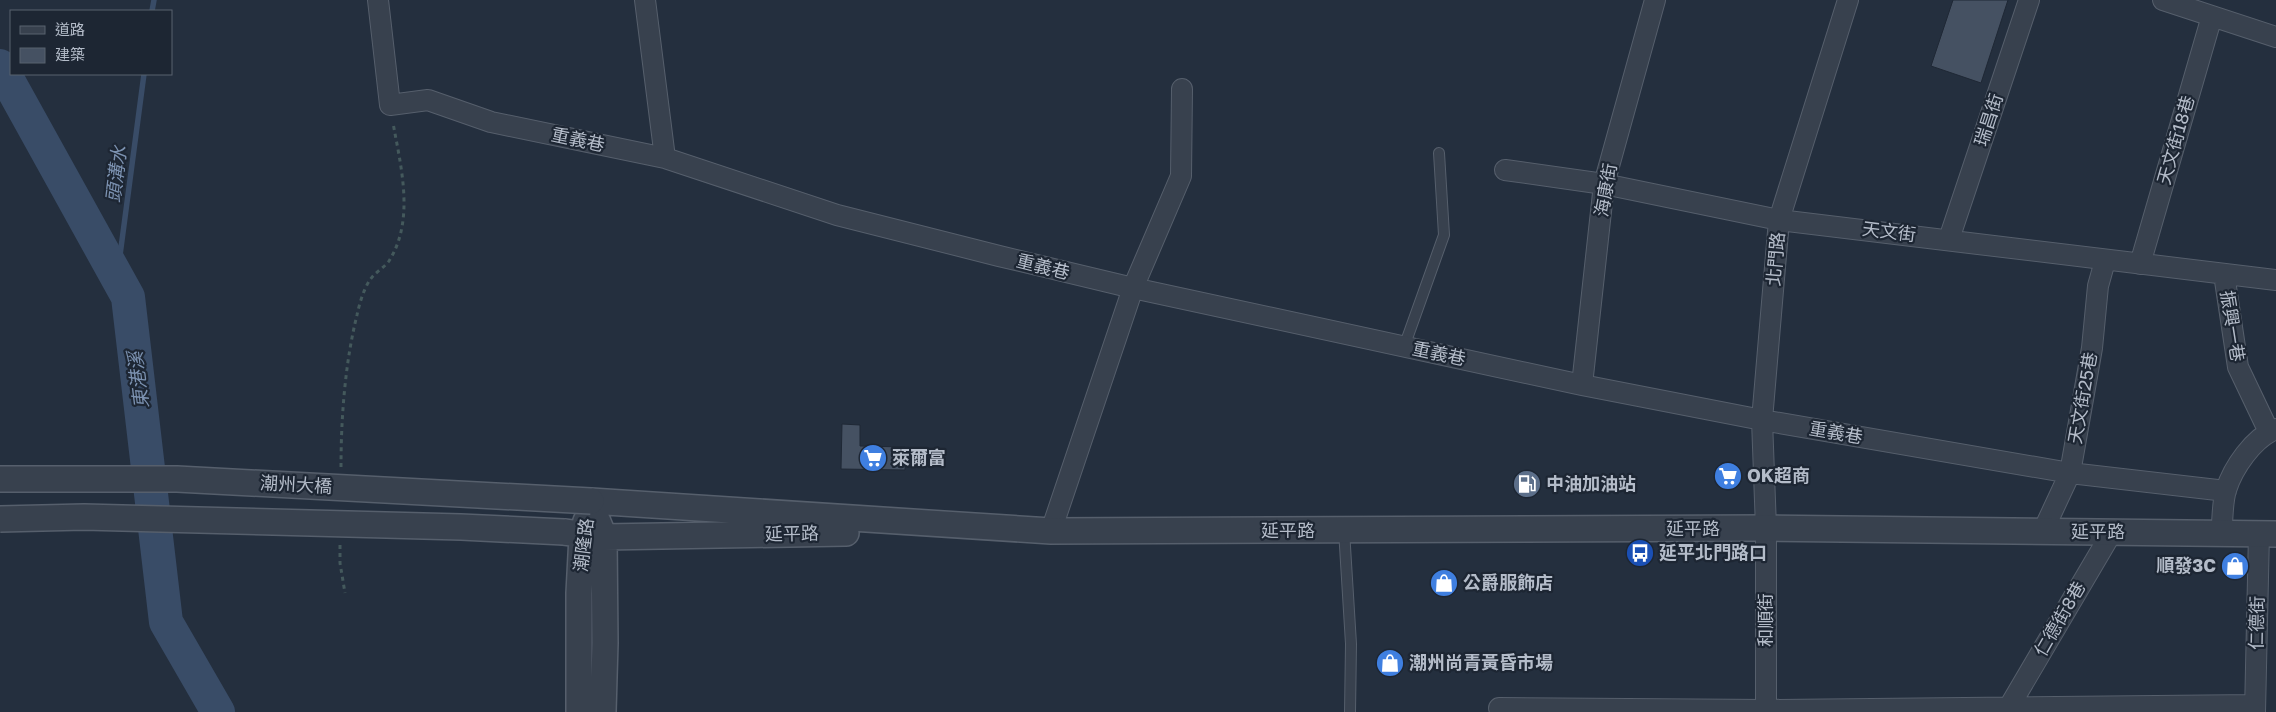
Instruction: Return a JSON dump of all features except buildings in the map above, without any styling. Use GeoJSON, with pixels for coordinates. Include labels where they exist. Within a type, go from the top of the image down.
{"type":"FeatureCollection","features":[{"type":"Feature","properties":{"kind":"street"},"geometry":{"type":"LineString","coordinates":[[378,0],[390,105]]}},
{"type":"Feature","properties":{"kind":"street"},"geometry":{"type":"LineString","coordinates":[[645,0],[664,158]]}},
{"type":"Feature","properties":{"kind":"street","name":"海康街"},"geometry":{"type":"LineString","coordinates":[[1582,385],[1604,184],[1655,0]]}},
{"type":"Feature","properties":{"kind":"street","name":"北門路"},"geometry":{"type":"LineString","coordinates":[[1766,528],[1762,420],[1779,220],[1848,0]]}},
{"type":"Feature","properties":{"kind":"street","name":"瑞昌街"},"geometry":{"type":"LineString","coordinates":[[1949,239],[2029,0]]}},
{"type":"Feature","properties":{"kind":"street"},"geometry":{"type":"LineString","coordinates":[[2163,0],[2276,37]]}},
{"type":"Feature","properties":{"kind":"street","name":"天文街18巷"},"geometry":{"type":"LineString","coordinates":[[2140,264],[2212,16]]}},
{"type":"Feature","properties":{"kind":"street"},"geometry":{"type":"LineString","coordinates":[[1051,531],[1133,288],[1181,176],[1182,90]]}},
{"type":"Feature","properties":{"kind":"street","name":"重義巷"},"geometry":{"type":"LineString","coordinates":[[390,105],[428,100],[491,122],[664,158],[837,215],[1133,288],[1582,385],[1762,420],[2070,474],[2226,491]]}},
{"type":"Feature","properties":{"kind":"street","name":"天文街"},"geometry":{"type":"LineString","coordinates":[[1505,170],[1604,184],[1779,220],[1949,239],[2105,261],[2276,280]]}},
{"type":"Feature","properties":{"kind":"street","name":"天文街25巷"},"geometry":{"type":"LineString","coordinates":[[2044,531],[2070,474],[2092,348],[2098,286],[2105,261]]}},
{"type":"Feature","properties":{"kind":"street","name":"振興一巷"},"geometry":{"type":"LineString","coordinates":[[2224,274],[2238,367],[2272,431]]}},
{"type":"Feature","properties":{"kind":"street"},"geometry":{"type":"LineString","coordinates":[[2221,533],[2226,491],[2249,447],[2272,431]]}},
{"type":"Feature","properties":{"kind":"street","name":"潮州大橋"},"geometry":{"type":"LineString","coordinates":[[0,479],[177,479],[591,501]]}},
{"type":"Feature","properties":{"kind":"street","name":"延平路"},"geometry":{"type":"LineString","coordinates":[[591,501],[1051,531],[1766,528],[2268,533]]}},
{"type":"Feature","properties":{"kind":"street","name":"潮隆路"},"geometry":{"type":"LineString","coordinates":[[578,712],[579,593],[583,535],[591,501]]}},
{"type":"Feature","properties":{"kind":"street","name":"潮州大橋"},"geometry":{"type":"LineString","coordinates":[[0,519],[84,517],[461,527],[583,535]]}},
{"type":"Feature","properties":{"kind":"street","name":"和順街"},"geometry":{"type":"LineString","coordinates":[[1766,528],[1766,711]]}},
{"type":"Feature","properties":{"kind":"street","name":"延平路"},"geometry":{"type":"LineString","coordinates":[[583,535],[1021,530]]}},
{"type":"Feature","properties":{"kind":"street","name":"仁德街8巷"},"geometry":{"type":"LineString","coordinates":[[2009,707],[2112,532]]}},
{"type":"Feature","properties":{"kind":"street","name":"仁德街"},"geometry":{"type":"LineString","coordinates":[[2255,708],[2268,533]]}},
{"type":"Feature","properties":{"kind":"street","name":"潮隆路"},"geometry":{"type":"LineString","coordinates":[[583,535],[605,643],[603,712]]}},
{"type":"Feature","properties":{"kind":"street"},"geometry":{"type":"LineString","coordinates":[[1499,708],[1766,711],[1963,710],[2009,707],[2110,709],[2255,708]]}},
{"type":"Feature","properties":{"kind":"lane"},"geometry":{"type":"LineString","coordinates":[[1404,347],[1444,235],[1439,154]]}},
{"type":"Feature","properties":{"kind":"lane"},"geometry":{"type":"LineString","coordinates":[[1344,530],[1351,644],[1350,712]]}},
{"type":"Feature","properties":{"kind":"path"},"geometry":{"type":"LineString","coordinates":[[341,472],[342,419],[357,315],[370,280],[388,262],[392,255],[402,223],[405,190],[390,105]]}},
{"type":"Feature","properties":{"kind":"path"},"geometry":{"type":"LineString","coordinates":[[340,542],[340,563],[344,593]]}},
{"type":"Feature","properties":{"kind":"waterway","name":"頭溝水"},"geometry":{"type":"LineString","coordinates":[[152,10],[154,0]]}},
{"type":"Feature","properties":{"kind":"waterway","name":"東港溪"},"geometry":{"type":"LineString","coordinates":[[0,66],[128,297],[166,622],[218,712]]}},
{"type":"Feature","properties":{"kind":"waterway","name":"頭溝水"},"geometry":{"type":"LineString","coordinates":[[117,278],[144,75]]}},
{"type":"Feature","properties":{"kind":"place","name":"萊爾富"},"geometry":{"type":"Point","coordinates":[873,458]}},
{"type":"Feature","properties":{"kind":"place","name":"OK超商"},"geometry":{"type":"Point","coordinates":[1728,476]}},
{"type":"Feature","properties":{"kind":"place","name":"中油加油站"},"geometry":{"type":"Point","coordinates":[1527,484]}},
{"type":"Feature","properties":{"kind":"place","name":"延平北門路口"},"geometry":{"type":"Point","coordinates":[1640,553]}},
{"type":"Feature","properties":{"kind":"place","name":"順發3C"},"geometry":{"type":"Point","coordinates":[2235,566]}},
{"type":"Feature","properties":{"kind":"place","name":"公爵服飾店"},"geometry":{"type":"Point","coordinates":[1444,583]}},
{"type":"Feature","properties":{"kind":"place","name":"潮州尚青黃昏市場"},"geometry":{"type":"Point","coordinates":[1390,663]}}]}
